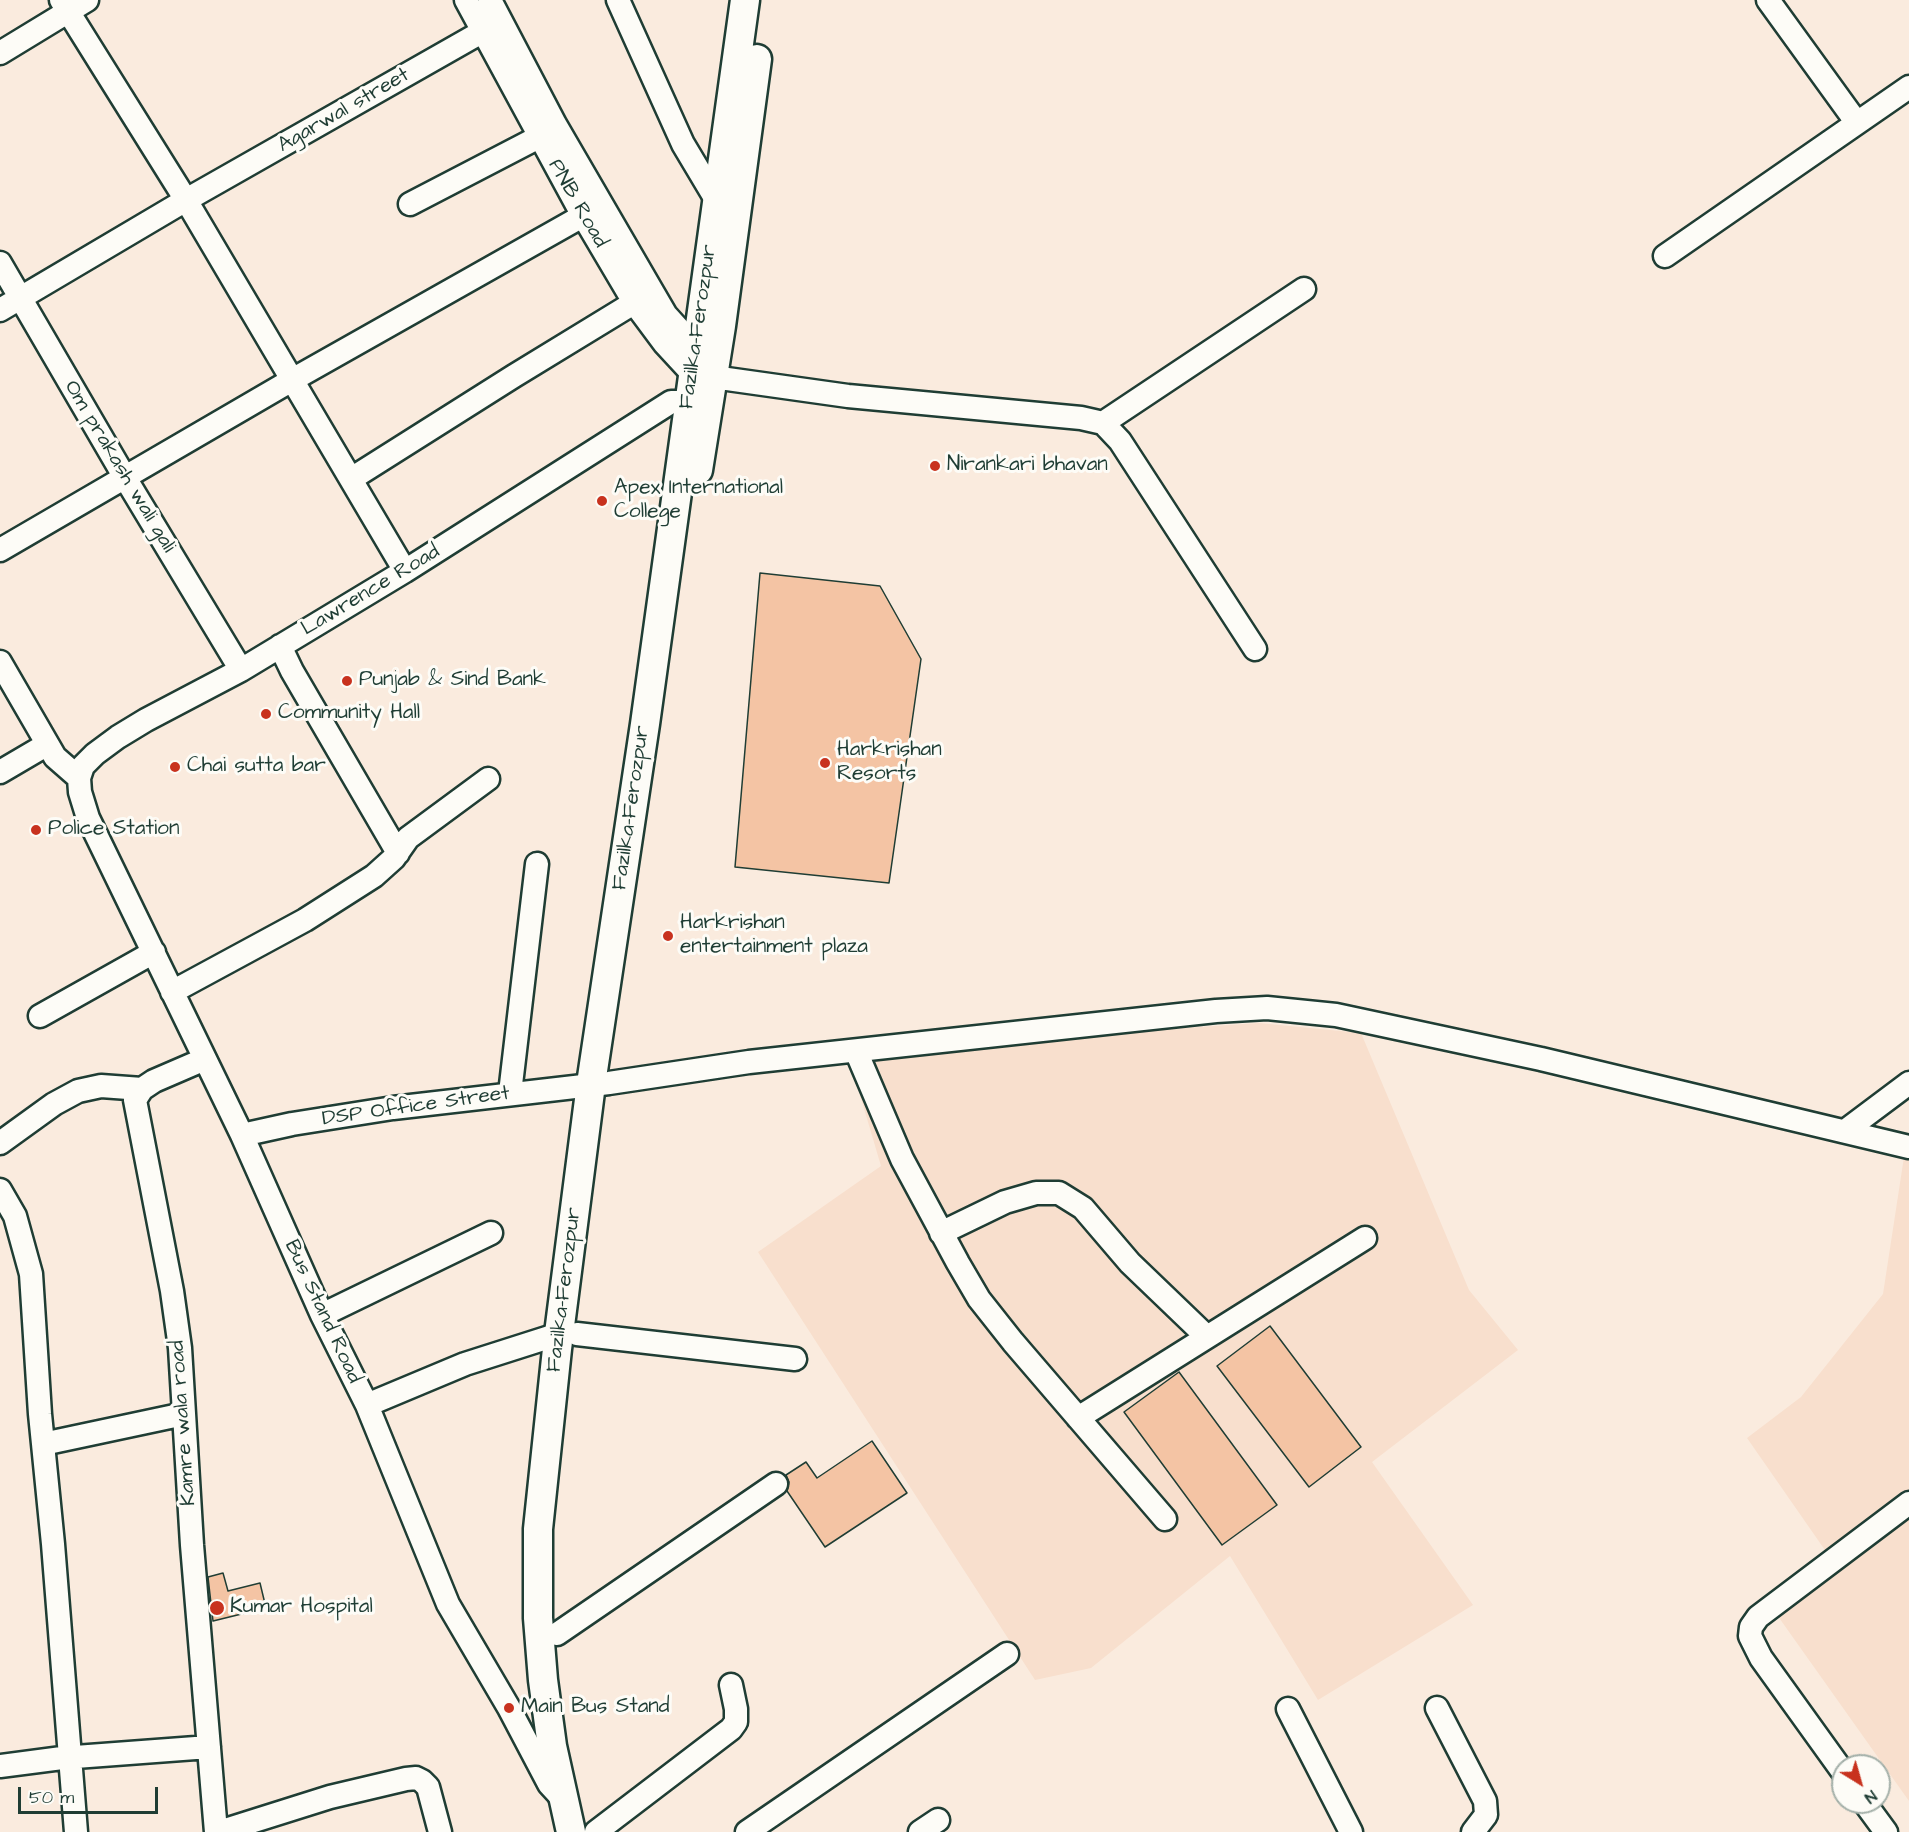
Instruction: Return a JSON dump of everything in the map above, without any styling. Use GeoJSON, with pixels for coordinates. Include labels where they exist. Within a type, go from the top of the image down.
{"type":"FeatureCollection","features":[{"type":"Feature","properties":{"kind":"main road","name":"Fazilka-Ferozpur"},"geometry":{"type":"LineString","coordinates":[[703,382],[717,201],[746,0]]}},
{"type":"Feature","properties":{"kind":"main road","name":"Fazilka-Ferozpur"},"geometry":{"type":"LineString","coordinates":[[550,1623],[538,1528],[568,1334],[645,724],[765,0]]}},
{"type":"Feature","properties":{"kind":"main road"},"geometry":{"type":"LineString","coordinates":[[550,1623],[549,1728],[571,1832]]}},
{"type":"Feature","properties":{"kind":"main road"},"geometry":{"type":"LineString","coordinates":[[550,1623],[578,1801],[586,1832]]}},
{"type":"Feature","properties":{"kind":"street"},"geometry":{"type":"LineString","coordinates":[[0,53],[64,6],[87,0]]}},
{"type":"Feature","properties":{"kind":"street","name":"PNB Road"},"geometry":{"type":"LineString","coordinates":[[466,0],[492,26],[547,130],[643,298],[664,343],[703,382]]}},
{"type":"Feature","properties":{"kind":"street","name":"PNB Road"},"geometry":{"type":"LineString","coordinates":[[490,0],[492,26]]}},
{"type":"Feature","properties":{"kind":"street"},"geometry":{"type":"LineString","coordinates":[[618,0],[683,144],[717,201]]}},
{"type":"Feature","properties":{"kind":"street"},"geometry":{"type":"LineString","coordinates":[[1768,0],[1857,123]]}},
{"type":"Feature","properties":{"kind":"street"},"geometry":{"type":"LineString","coordinates":[[64,6],[186,200],[405,571]]}},
{"type":"Feature","properties":{"kind":"street","name":"Agarwal street"},"geometry":{"type":"LineString","coordinates":[[0,310],[186,200],[492,26]]}},
{"type":"Feature","properties":{"kind":"street"},"geometry":{"type":"LineString","coordinates":[[1665,256],[1909,87]]}},
{"type":"Feature","properties":{"kind":"street"},"geometry":{"type":"LineString","coordinates":[[410,204],[547,130]]}},
{"type":"Feature","properties":{"kind":"street"},"geometry":{"type":"LineString","coordinates":[[0,550],[124,476],[592,211]]}},
{"type":"Feature","properties":{"kind":"street","name":"Om prakash wali gali"},"geometry":{"type":"LineString","coordinates":[[0,263],[124,476],[241,670]]}},
{"type":"Feature","properties":{"kind":"street"},"geometry":{"type":"LineString","coordinates":[[1103,423],[1304,289]]}},
{"type":"Feature","properties":{"kind":"street"},"geometry":{"type":"LineString","coordinates":[[351,479],[643,298]]}},
{"type":"Feature","properties":{"kind":"street"},"geometry":{"type":"LineString","coordinates":[[703,382],[1081,418],[1103,423],[1120,441],[1256,649]]}},
{"type":"Feature","properties":{"kind":"street","name":"Lawrence Road"},"geometry":{"type":"LineString","coordinates":[[78,778],[83,766],[118,737],[241,670],[405,571],[703,382]]}},
{"type":"Feature","properties":{"kind":"street"},"geometry":{"type":"LineString","coordinates":[[280,646],[292,671],[398,853]]}},
{"type":"Feature","properties":{"kind":"street"},"geometry":{"type":"LineString","coordinates":[[0,662],[46,745],[55,758],[78,778]]}},
{"type":"Feature","properties":{"kind":"street"},"geometry":{"type":"LineString","coordinates":[[0,772],[46,745]]}},
{"type":"Feature","properties":{"kind":"street","name":"Bus Stand Road"},"geometry":{"type":"LineString","coordinates":[[78,778],[88,818],[242,1135],[322,1315],[367,1405],[447,1604],[509,1708],[549,1784],[564,1800]]}},
{"type":"Feature","properties":{"kind":"street"},"geometry":{"type":"LineString","coordinates":[[172,992],[305,920],[374,876],[387,866],[408,838],[488,778]]}},
{"type":"Feature","properties":{"kind":"street"},"geometry":{"type":"LineString","coordinates":[[510,1094],[537,864]]}},
{"type":"Feature","properties":{"kind":"street"},"geometry":{"type":"LineString","coordinates":[[40,1016],[154,952]]}},
{"type":"Feature","properties":{"kind":"street","name":"DSP Office Street"},"geometry":{"type":"LineString","coordinates":[[242,1135],[292,1124],[393,1108],[749,1062],[1216,1011],[1267,1008],[1336,1016],[1541,1059],[1909,1147]]}},
{"type":"Feature","properties":{"kind":"street"},"geometry":{"type":"LineString","coordinates":[[856,1051],[902,1159],[979,1299],[1165,1519]]}},
{"type":"Feature","properties":{"kind":"street"},"geometry":{"type":"LineString","coordinates":[[0,1143],[54,1104],[78,1091],[101,1086],[142,1089],[154,1081],[205,1059]]}},
{"type":"Feature","properties":{"kind":"street"},"geometry":{"type":"LineString","coordinates":[[1845,1131],[1909,1083]]}},
{"type":"Feature","properties":{"kind":"street","name":"Kamre wala road"},"geometry":{"type":"LineString","coordinates":[[142,1089],[135,1100],[136,1111],[172,1291],[180,1348],[192,1545],[218,1832]]}},
{"type":"Feature","properties":{"kind":"street"},"geometry":{"type":"LineString","coordinates":[[0,1190],[15,1216],[31,1274],[76,1832]]}},
{"type":"Feature","properties":{"kind":"street"},"geometry":{"type":"LineString","coordinates":[[941,1233],[1005,1202],[1036,1192],[1059,1193],[1083,1208],[1130,1263],[1206,1336]]}},
{"type":"Feature","properties":{"kind":"street"},"geometry":{"type":"LineString","coordinates":[[322,1315],[491,1233]]}},
{"type":"Feature","properties":{"kind":"street"},"geometry":{"type":"LineString","coordinates":[[1078,1418],[1365,1238]]}},
{"type":"Feature","properties":{"kind":"street"},"geometry":{"type":"LineString","coordinates":[[367,1405],[465,1364],[568,1334],[795,1359]]}},
{"type":"Feature","properties":{"kind":"street"},"geometry":{"type":"LineString","coordinates":[[43,1444],[184,1414]]}},
{"type":"Feature","properties":{"kind":"street"},"geometry":{"type":"LineString","coordinates":[[550,1623],[776,1484]]}},
{"type":"Feature","properties":{"kind":"street"},"geometry":{"type":"LineString","coordinates":[[1831,1755],[1761,1658],[1749,1636],[1751,1627],[1758,1617],[1909,1503]]}},
{"type":"Feature","properties":{"kind":"street"},"geometry":{"type":"LineString","coordinates":[[747,1832],[1007,1654]]}},
{"type":"Feature","properties":{"kind":"street"},"geometry":{"type":"LineString","coordinates":[[596,1832],[731,1729],[736,1722],[731,1685]]}},
{"type":"Feature","properties":{"kind":"street"},"geometry":{"type":"LineString","coordinates":[[1437,1708],[1485,1801],[1486,1815],[1473,1832]]}},
{"type":"Feature","properties":{"kind":"street"},"geometry":{"type":"LineString","coordinates":[[1288,1709],[1351,1832]]}},
{"type":"Feature","properties":{"kind":"street"},"geometry":{"type":"LineString","coordinates":[[0,1766],[70,1757],[209,1747]]}},
{"type":"Feature","properties":{"kind":"street"},"geometry":{"type":"LineString","coordinates":[[218,1832],[330,1797],[416,1778],[422,1780],[428,1787],[440,1832]]}},
{"type":"Feature","properties":{"kind":"street"},"geometry":{"type":"LineString","coordinates":[[1873,1814],[1886,1832]]}},
{"type":"Feature","properties":{"kind":"shaded area"},"geometry":{"type":"Polygon","coordinates":[[[1259,1023],[1361,1033],[1469,1290],[1518,1350],[1372,1462],[1473,1605],[1318,1700],[1230,1556],[1091,1668],[1035,1680],[758,1252],[881,1166],[847,1051],[1259,1023]]]}},
{"type":"Feature","properties":{"kind":"shaded area"},"geometry":{"type":"Polygon","coordinates":[[[1904,1157],[1909,1158],[1909,1801],[1891,1776],[1891,1754],[1876,1754],[1765,1598],[1827,1553],[1747,1438],[1801,1397],[1883,1294],[1904,1157]]]}},
{"type":"Feature","properties":{"kind":"building","name":"Harkrishan Resorts"},"geometry":{"type":"Polygon","coordinates":[[[760,573],[880,586],[921,659],[889,883],[735,867],[760,573]]]}},
{"type":"Feature","properties":{"kind":"building"},"geometry":{"type":"Polygon","coordinates":[[[1270,1326],[1361,1447],[1309,1487],[1217,1366],[1270,1326]]]}},
{"type":"Feature","properties":{"kind":"building"},"geometry":{"type":"Polygon","coordinates":[[[1179,1372],[1277,1505],[1222,1545],[1124,1412],[1179,1372]]]}},
{"type":"Feature","properties":{"kind":"building"},"geometry":{"type":"Polygon","coordinates":[[[872,1441],[907,1493],[825,1547],[787,1491],[789,1482],[786,1475],[806,1462],[817,1478],[872,1441]]]}},
{"type":"Feature","properties":{"kind":"building"},"geometry":{"type":"Polygon","coordinates":[[[223,1573],[228,1591],[260,1583],[266,1608],[213,1621],[208,1577],[223,1573]]]}},
{"type":"Feature","properties":{"kind":"place","name":"Nirankari bhavan"},"geometry":{"type":"Point","coordinates":[935,466]}},
{"type":"Feature","properties":{"kind":"place","name":"Apex International College"},"geometry":{"type":"Point","coordinates":[602,501]}},
{"type":"Feature","properties":{"kind":"place","name":"Punjab & Sind Bank"},"geometry":{"type":"Point","coordinates":[347,681]}},
{"type":"Feature","properties":{"kind":"place","name":"Community Hall"},"geometry":{"type":"Point","coordinates":[266,714]}},
{"type":"Feature","properties":{"kind":"place","name":"Harkrishan Resorts"},"geometry":{"type":"Point","coordinates":[825,763]}},
{"type":"Feature","properties":{"kind":"place","name":"Chai sutta bar"},"geometry":{"type":"Point","coordinates":[175,767]}},
{"type":"Feature","properties":{"kind":"place","name":"Police Station"},"geometry":{"type":"Point","coordinates":[36,830]}},
{"type":"Feature","properties":{"kind":"place","name":"Harkrishan entertainment plaza"},"geometry":{"type":"Point","coordinates":[668,936]}},
{"type":"Feature","properties":{"kind":"place","name":"Kumar Hospital"},"geometry":{"type":"Point","coordinates":[217,1608]}},
{"type":"Feature","properties":{"kind":"place","name":"Main Bus Stand"},"geometry":{"type":"Point","coordinates":[509,1708]}}]}
